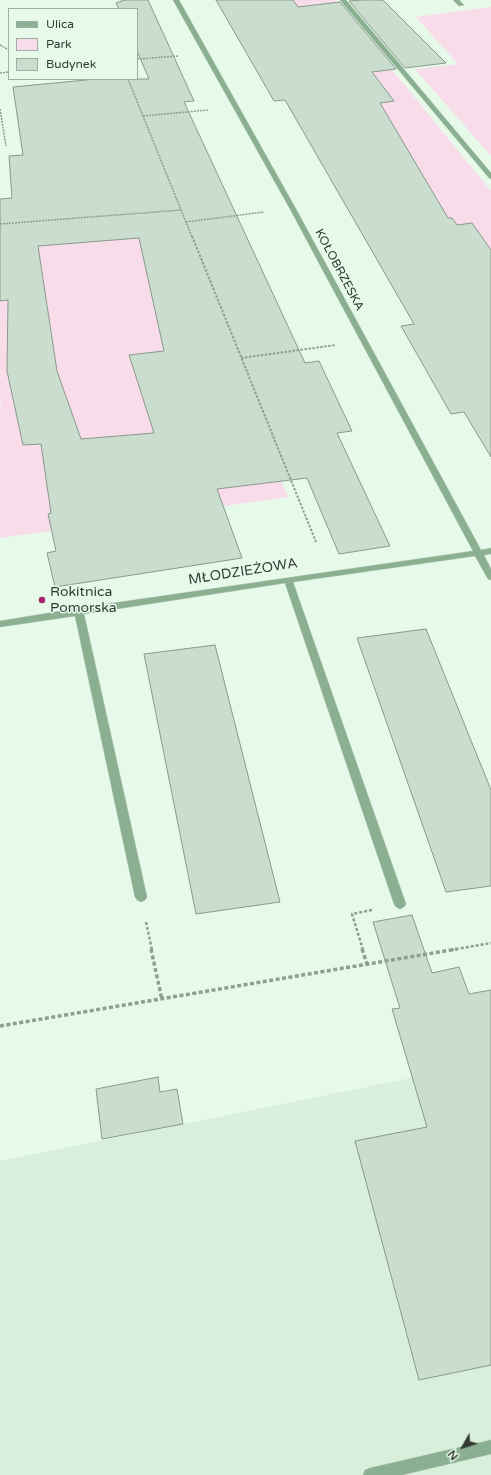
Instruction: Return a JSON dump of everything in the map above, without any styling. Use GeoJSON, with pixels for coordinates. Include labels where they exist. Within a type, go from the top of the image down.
{"type":"FeatureCollection","features":[{"type":"Feature","properties":{"kind":"street","name":"KOŁOBRZESKA"},"geometry":{"type":"LineString","coordinates":[[176,0],[293,209],[491,577]]}},
{"type":"Feature","properties":{"kind":"street"},"geometry":{"type":"LineString","coordinates":[[343,0],[491,177]]}},
{"type":"Feature","properties":{"kind":"street"},"geometry":{"type":"LineString","coordinates":[[456,0],[461,5]]}},
{"type":"Feature","properties":{"kind":"street","name":"MŁODZIEŻOWA"},"geometry":{"type":"LineString","coordinates":[[0,624],[491,550]]}},
{"type":"Feature","properties":{"kind":"street"},"geometry":{"type":"LineString","coordinates":[[288,580],[400,904]]}},
{"type":"Feature","properties":{"kind":"street"},"geometry":{"type":"LineString","coordinates":[[79,611],[141,897]]}},
{"type":"Feature","properties":{"kind":"street"},"geometry":{"type":"LineString","coordinates":[[370,1475],[491,1447]]}},
{"type":"Feature","properties":{"kind":"path"},"geometry":{"type":"LineString","coordinates":[[138,60],[206,53]]}},
{"type":"Feature","properties":{"kind":"path"},"geometry":{"type":"LineString","coordinates":[[128,80],[316,542]]}},
{"type":"Feature","properties":{"kind":"path"},"geometry":{"type":"LineString","coordinates":[[143,116],[236,107]]}},
{"type":"Feature","properties":{"kind":"path"},"geometry":{"type":"LineString","coordinates":[[0,109],[6,146]]}},
{"type":"Feature","properties":{"kind":"path"},"geometry":{"type":"LineString","coordinates":[[186,222],[293,209]]}},
{"type":"Feature","properties":{"kind":"path"},"geometry":{"type":"LineString","coordinates":[[0,224],[181,210]]}},
{"type":"Feature","properties":{"kind":"path"},"geometry":{"type":"LineString","coordinates":[[241,358],[364,341]]}},
{"type":"Feature","properties":{"kind":"path"},"geometry":{"type":"LineString","coordinates":[[141,897],[162,1000]]}},
{"type":"Feature","properties":{"kind":"path"},"geometry":{"type":"LineString","coordinates":[[367,964],[352,914],[400,904]]}},
{"type":"Feature","properties":{"kind":"path"},"geometry":{"type":"LineString","coordinates":[[0,1026],[162,1000],[491,943]]}},
{"type":"Feature","properties":{"kind":"shaded area"},"geometry":{"type":"Polygon","coordinates":[[[491,1062],[491,1475],[0,1475],[0,1161],[491,1062]]]}},
{"type":"Feature","properties":{"kind":"green space"},"geometry":{"type":"Polygon","coordinates":[[[263,0],[335,0],[491,191],[491,335],[263,0]]]}},
{"type":"Feature","properties":{"kind":"green space"},"geometry":{"type":"Polygon","coordinates":[[[491,7],[491,156],[415,69],[458,64],[416,17],[491,7]]]}},
{"type":"Feature","properties":{"kind":"green space"},"geometry":{"type":"Polygon","coordinates":[[[171,218],[288,497],[0,538],[0,231],[171,218]]]}},
{"type":"Feature","properties":{"kind":"building"},"geometry":{"type":"Polygon","coordinates":[[[124,0],[148,0],[194,101],[184,102],[305,363],[319,361],[352,431],[337,433],[390,546],[339,554],[307,478],[217,489],[242,558],[55,587],[47,553],[56,551],[48,514],[51,513],[41,444],[23,445],[7,371],[8,300],[0,301],[0,199],[12,198],[9,156],[23,155],[13,87],[86,80],[149,79],[138,53],[138,8],[118,8],[116,3],[124,0]],[[139,238],[38,246],[57,371],[81,439],[154,433],[129,355],[164,351],[139,238]]]}},
{"type":"Feature","properties":{"kind":"building"},"geometry":{"type":"Polygon","coordinates":[[[216,0],[293,0],[298,7],[340,2],[396,69],[372,72],[394,101],[380,103],[448,218],[452,218],[457,225],[472,223],[491,250],[491,457],[464,412],[451,414],[401,326],[414,324],[285,100],[274,101],[216,0]]]}},
{"type":"Feature","properties":{"kind":"building"},"geometry":{"type":"Polygon","coordinates":[[[383,0],[446,63],[405,68],[349,1],[383,0]]]}},
{"type":"Feature","properties":{"kind":"building"},"geometry":{"type":"Polygon","coordinates":[[[426,629],[491,790],[491,886],[446,892],[357,638],[426,629]]]}},
{"type":"Feature","properties":{"kind":"building"},"geometry":{"type":"Polygon","coordinates":[[[215,645],[280,902],[196,914],[144,654],[215,645]]]}},
{"type":"Feature","properties":{"kind":"building"},"geometry":{"type":"Polygon","coordinates":[[[412,915],[432,973],[459,967],[469,994],[491,990],[491,1365],[419,1380],[355,1141],[427,1127],[392,1009],[400,1008],[373,922],[412,915]]]}},
{"type":"Feature","properties":{"kind":"building"},"geometry":{"type":"Polygon","coordinates":[[[158,1077],[160,1092],[177,1089],[183,1124],[102,1139],[96,1089],[158,1077]]]}},
{"type":"Feature","properties":{"kind":"place","name":"Rokitnica Pomorska"},"geometry":{"type":"Point","coordinates":[42,600]}}]}
